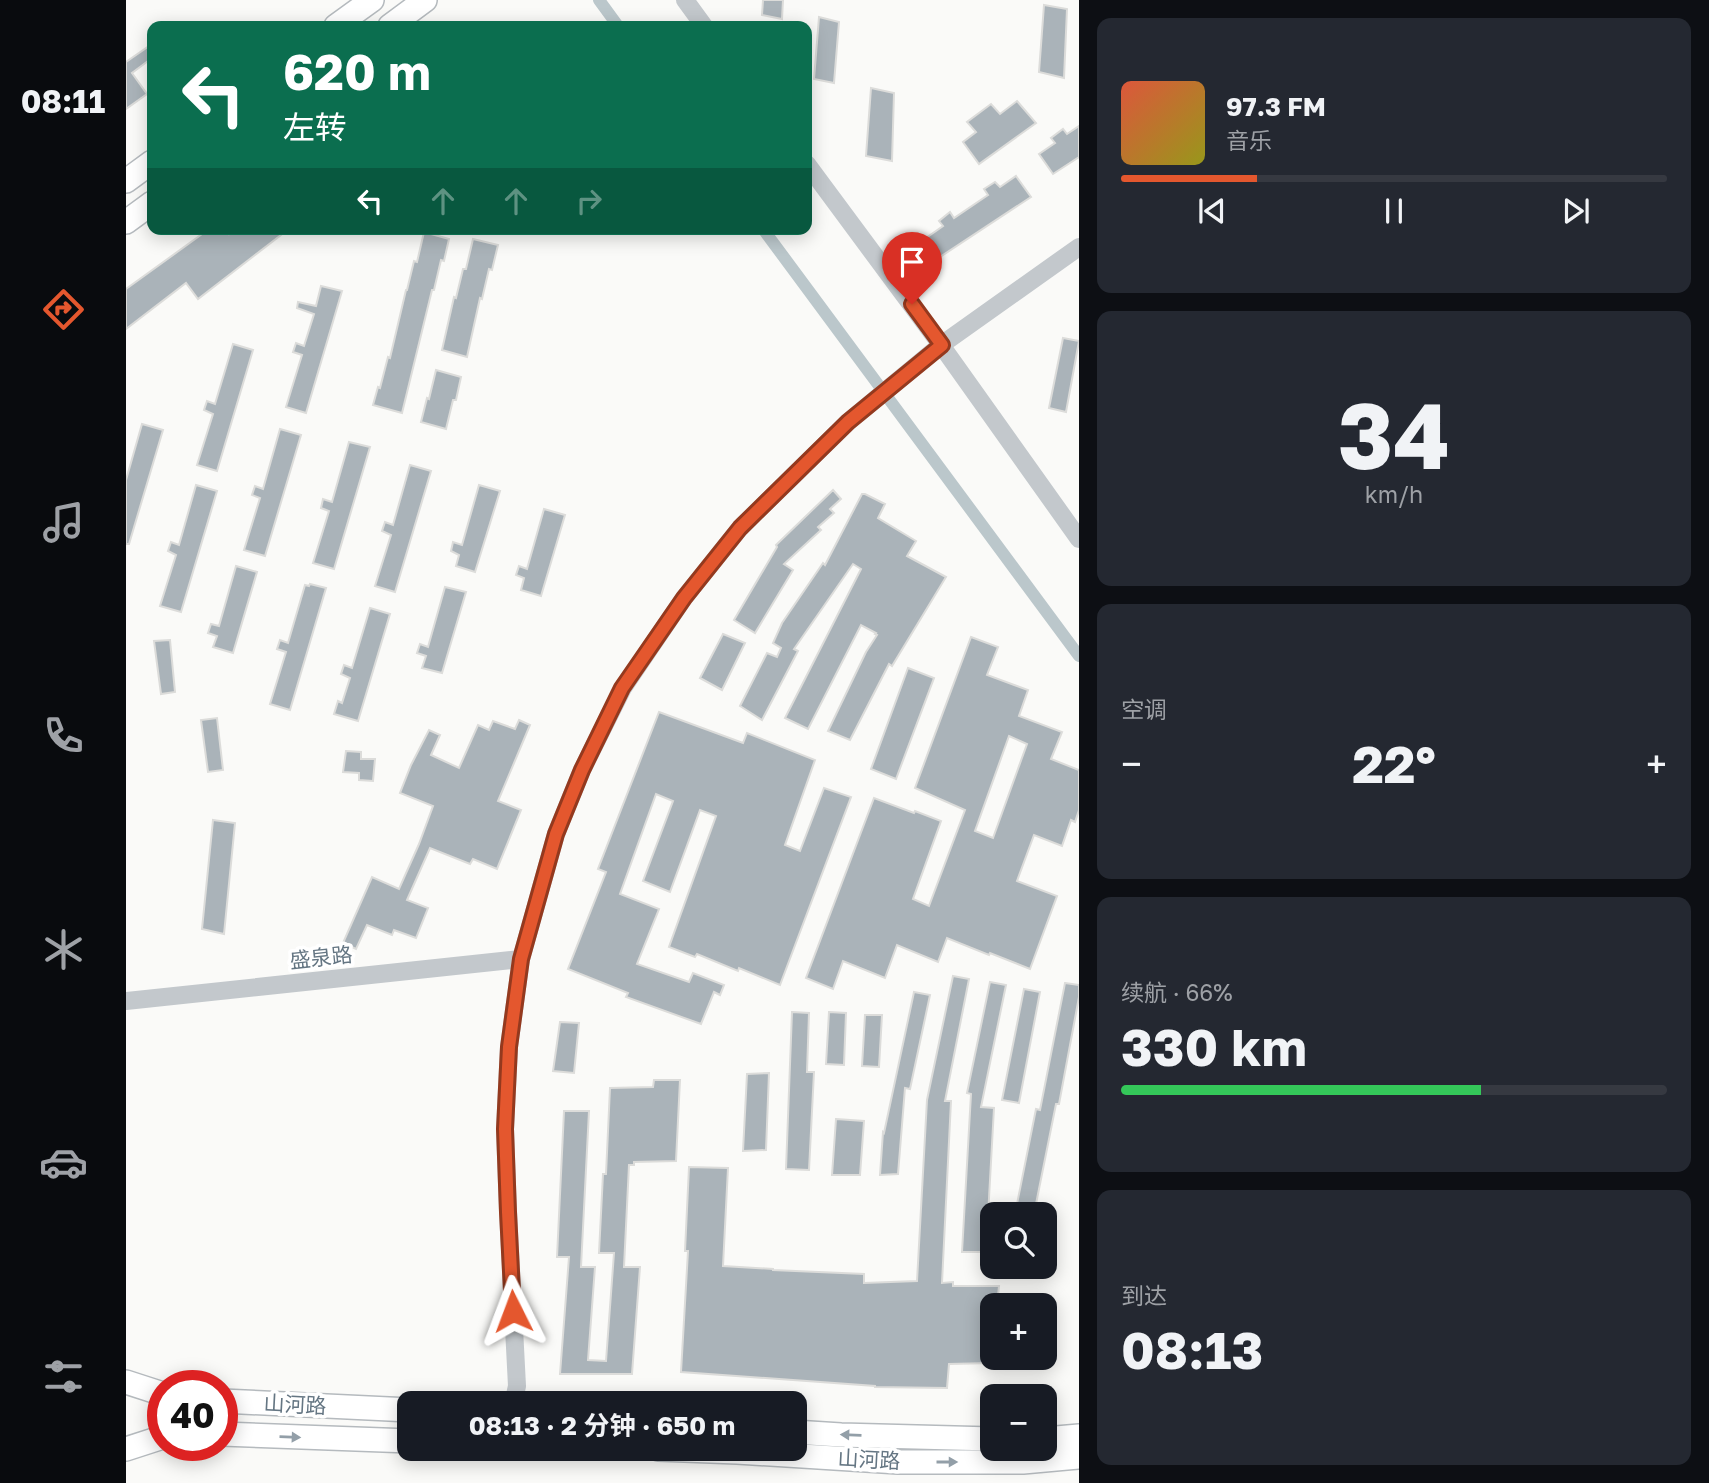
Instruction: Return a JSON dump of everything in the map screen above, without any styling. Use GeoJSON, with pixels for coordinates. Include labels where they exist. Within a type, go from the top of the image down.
{"type":"FeatureCollection","features":[{"type":"Feature","properties":{"kind":"main road"},"geometry":{"type":"LineString","coordinates":[[343,21],[372,0]]}},
{"type":"Feature","properties":{"kind":"main road"},"geometry":{"type":"LineString","coordinates":[[397,21],[425,0]]}},
{"type":"Feature","properties":{"kind":"main road"},"geometry":{"type":"LineString","coordinates":[[126,181],[147,166]]}},
{"type":"Feature","properties":{"kind":"main road"},"geometry":{"type":"LineString","coordinates":[[126,222],[147,207]]}},
{"type":"Feature","properties":{"kind":"main road"},"geometry":{"type":"LineString","coordinates":[[126,1382],[147,1390]]}},
{"type":"Feature","properties":{"kind":"main road"},"geometry":{"type":"LineString","coordinates":[[126,1395],[147,1396]]}},
{"type":"Feature","properties":{"kind":"main road","name":"山河路"},"geometry":{"type":"LineString","coordinates":[[238,1402],[397,1409]]}},
{"type":"Feature","properties":{"kind":"main road"},"geometry":{"type":"LineString","coordinates":[[126,1430],[147,1431]]}},
{"type":"Feature","properties":{"kind":"main road","name":"山河路"},"geometry":{"type":"LineString","coordinates":[[807,1433],[980,1439]]}},
{"type":"Feature","properties":{"kind":"main road","name":"山河路"},"geometry":{"type":"LineString","coordinates":[[238,1435],[397,1441]]}},
{"type":"Feature","properties":{"kind":"main road"},"geometry":{"type":"LineString","coordinates":[[1057,1437],[1079,1436]]}},
{"type":"Feature","properties":{"kind":"main road"},"geometry":{"type":"LineString","coordinates":[[126,1449],[147,1442]]}},
{"type":"Feature","properties":{"kind":"main road","name":"山河路"},"geometry":{"type":"LineString","coordinates":[[807,1456],[898,1462],[1023,1462],[1079,1457]]}},
{"type":"Feature","properties":{"kind":"street"},"geometry":{"type":"LineString","coordinates":[[684,0],[700,21]]}},
{"type":"Feature","properties":{"kind":"street"},"geometry":{"type":"LineString","coordinates":[[812,171],[942,345],[1079,539]]}},
{"type":"Feature","properties":{"kind":"street"},"geometry":{"type":"LineString","coordinates":[[516,1391],[505,1129],[509,1047],[521,959],[556,834],[582,770],[622,688],[684,598],[740,528],[848,422],[942,345],[1079,247]]}},
{"type":"Feature","properties":{"kind":"street","name":"盛泉路"},"geometry":{"type":"LineString","coordinates":[[126,1001],[521,959]]}},
{"type":"Feature","properties":{"kind":"building"},"geometry":{"type":"Polygon","coordinates":[[[763,0],[783,0],[782,19],[762,15],[763,0]]]}},
{"type":"Feature","properties":{"kind":"building"},"geometry":{"type":"Polygon","coordinates":[[[1044,5],[1067,9],[1064,78],[1039,72],[1044,5]]]}},
{"type":"Feature","properties":{"kind":"building"},"geometry":{"type":"Polygon","coordinates":[[[819,17],[839,22],[834,83],[814,79],[819,17]]]}},
{"type":"Feature","properties":{"kind":"building"},"geometry":{"type":"Polygon","coordinates":[[[147,47],[147,62],[132,73],[147,94],[126,109],[126,62],[147,47]]]}},
{"type":"Feature","properties":{"kind":"building"},"geometry":{"type":"Polygon","coordinates":[[[871,88],[894,93],[892,161],[866,156],[871,88]]]}},
{"type":"Feature","properties":{"kind":"building"},"geometry":{"type":"Polygon","coordinates":[[[1017,101],[1036,123],[979,164],[963,142],[976,132],[967,122],[991,104],[1000,114],[1017,101]]]}},
{"type":"Feature","properties":{"kind":"building"},"geometry":{"type":"Polygon","coordinates":[[[1079,126],[1079,157],[1053,174],[1039,154],[1055,143],[1051,138],[1063,129],[1067,134],[1079,126]]]}},
{"type":"Feature","properties":{"kind":"building"},"geometry":{"type":"Polygon","coordinates":[[[1016,176],[1031,197],[940,257],[926,238],[943,226],[939,221],[950,212],[954,218],[988,195],[984,189],[995,182],[1000,187],[1016,176]]]}},
{"type":"Feature","properties":{"kind":"building"},"geometry":{"type":"Polygon","coordinates":[[[201,235],[281,235],[198,299],[186,283],[126,329],[126,289],[201,235]]]}},
{"type":"Feature","properties":{"kind":"building"},"geometry":{"type":"Polygon","coordinates":[[[423,235],[449,239],[444,261],[441,260],[432,290],[402,413],[373,405],[388,357],[390,358],[414,261],[417,262],[423,235]]]}},
{"type":"Feature","properties":{"kind":"building"},"geometry":{"type":"Polygon","coordinates":[[[473,239],[498,245],[492,270],[489,269],[482,299],[480,298],[467,357],[442,350],[454,297],[456,298],[463,269],[466,269],[473,239]]]}},
{"type":"Feature","properties":{"kind":"building"},"geometry":{"type":"Polygon","coordinates":[[[321,286],[342,291],[306,413],[286,407],[302,355],[293,352],[296,343],[304,346],[314,314],[297,308],[298,302],[316,306],[321,286]]]}},
{"type":"Feature","properties":{"kind":"building"},"geometry":{"type":"Polygon","coordinates":[[[1063,338],[1079,341],[1066,412],[1049,408],[1063,338]]]}},
{"type":"Feature","properties":{"kind":"building"},"geometry":{"type":"Polygon","coordinates":[[[233,344],[253,350],[217,471],[197,465],[213,414],[204,410],[207,401],[215,404],[233,344]]]}},
{"type":"Feature","properties":{"kind":"building"},"geometry":{"type":"Polygon","coordinates":[[[436,370],[461,377],[446,429],[421,422],[436,370]]]}},
{"type":"Feature","properties":{"kind":"building"},"geometry":{"type":"Polygon","coordinates":[[[142,424],[163,430],[129,544],[126,544],[126,480],[142,424]]]}},
{"type":"Feature","properties":{"kind":"building"},"geometry":{"type":"Polygon","coordinates":[[[280,429],[301,435],[265,556],[244,550],[260,498],[252,495],[255,486],[263,489],[280,429]]]}},
{"type":"Feature","properties":{"kind":"building"},"geometry":{"type":"Polygon","coordinates":[[[349,442],[370,447],[334,569],[313,563],[329,511],[321,508],[323,499],[332,502],[349,442]]]}},
{"type":"Feature","properties":{"kind":"building"},"geometry":{"type":"Polygon","coordinates":[[[410,465],[431,471],[395,592],[375,586],[391,535],[382,531],[385,522],[393,525],[410,465]]]}},
{"type":"Feature","properties":{"kind":"building"},"geometry":{"type":"Polygon","coordinates":[[[196,485],[217,491],[181,612],[160,606],[176,555],[168,551],[171,542],[179,545],[196,485]]]}},
{"type":"Feature","properties":{"kind":"building"},"geometry":{"type":"Polygon","coordinates":[[[479,485],[500,491],[475,572],[456,566],[459,555],[451,551],[453,542],[462,545],[479,485]]]}},
{"type":"Feature","properties":{"kind":"building"},"geometry":{"type":"Polygon","coordinates":[[[833,490],[841,499],[830,509],[834,513],[818,527],[821,530],[784,564],[793,570],[755,633],[734,620],[776,545],[833,490]]]}},
{"type":"Feature","properties":{"kind":"building"},"geometry":{"type":"Polygon","coordinates":[[[862,494],[885,504],[878,518],[916,541],[907,556],[946,577],[892,666],[889,664],[850,740],[828,731],[877,635],[861,625],[808,729],[785,718],[861,569],[853,564],[794,649],[798,651],[762,720],[740,706],[767,653],[777,657],[781,648],[773,643],[782,623],[823,563],[825,565],[862,494]]]}},
{"type":"Feature","properties":{"kind":"building"},"geometry":{"type":"Polygon","coordinates":[[[544,509],[565,515],[541,596],[521,590],[524,578],[516,575],[519,566],[527,569],[544,509]]]}},
{"type":"Feature","properties":{"kind":"building"},"geometry":{"type":"Polygon","coordinates":[[[236,566],[257,572],[233,653],[213,647],[217,636],[208,633],[211,624],[219,626],[236,566]]]}},
{"type":"Feature","properties":{"kind":"building"},"geometry":{"type":"Polygon","coordinates":[[[305,585],[326,588],[290,710],[270,704],[286,652],[277,649],[280,640],[288,643],[305,585]]]}},
{"type":"Feature","properties":{"kind":"building"},"geometry":{"type":"Polygon","coordinates":[[[445,587],[466,592],[442,673],[422,668],[426,656],[417,653],[420,644],[428,647],[445,587]]]}},
{"type":"Feature","properties":{"kind":"building"},"geometry":{"type":"Polygon","coordinates":[[[370,608],[390,614],[358,721],[334,714],[338,701],[342,703],[350,678],[341,674],[344,665],[352,668],[370,608]]]}},
{"type":"Feature","properties":{"kind":"building"},"geometry":{"type":"Polygon","coordinates":[[[723,634],[745,643],[722,690],[700,678],[723,634]]]}},
{"type":"Feature","properties":{"kind":"building"},"geometry":{"type":"Polygon","coordinates":[[[971,637],[998,647],[987,675],[1028,690],[1019,716],[1062,732],[1051,759],[1079,770],[1079,810],[1075,822],[1071,820],[1062,846],[1034,835],[1017,881],[1057,896],[1030,969],[947,938],[938,962],[897,945],[885,978],[843,961],[833,989],[806,978],[874,798],[941,821],[913,899],[929,906],[965,810],[915,788],[971,637]],[[1009,736],[975,831],[993,838],[1027,744],[1009,736]]]}},
{"type":"Feature","properties":{"kind":"building"},"geometry":{"type":"Polygon","coordinates":[[[170,640],[175,692],[161,694],[154,641],[170,640]]]}},
{"type":"Feature","properties":{"kind":"building"},"geometry":{"type":"Polygon","coordinates":[[[908,668],[934,678],[896,779],[871,769],[908,668]]]}},
{"type":"Feature","properties":{"kind":"building"},"geometry":{"type":"Polygon","coordinates":[[[659,712],[743,743],[747,733],[815,760],[785,845],[800,851],[824,788],[851,797],[780,985],[739,968],[738,971],[697,954],[695,957],[669,947],[716,816],[700,810],[670,892],[643,881],[673,801],[656,794],[620,894],[659,909],[637,964],[689,982],[693,973],[724,985],[720,995],[714,992],[701,1024],[626,997],[628,993],[568,969],[606,872],[598,869],[659,712]]]}},
{"type":"Feature","properties":{"kind":"building"},"geometry":{"type":"Polygon","coordinates":[[[217,718],[223,770],[208,772],[201,720],[217,718]]]}},
{"type":"Feature","properties":{"kind":"building"},"geometry":{"type":"Polygon","coordinates":[[[519,720],[530,725],[498,801],[521,810],[497,869],[473,859],[470,864],[430,848],[407,900],[428,908],[416,938],[394,930],[392,935],[367,925],[356,949],[343,943],[372,877],[399,889],[419,844],[433,806],[400,793],[429,730],[440,735],[431,755],[459,768],[478,725],[489,730],[493,721],[515,729],[519,720]]]}},
{"type":"Feature","properties":{"kind":"building"},"geometry":{"type":"Polygon","coordinates":[[[346,751],[361,752],[361,759],[375,759],[373,781],[359,780],[359,773],[343,772],[346,751]]]}},
{"type":"Feature","properties":{"kind":"building"},"geometry":{"type":"Polygon","coordinates":[[[213,820],[235,823],[224,934],[202,929],[213,820]]]}},
{"type":"Feature","properties":{"kind":"building"},"geometry":{"type":"Polygon","coordinates":[[[953,976],[969,979],[945,1101],[951,1101],[942,1283],[953,1282],[953,1286],[999,1286],[998,1293],[980,1293],[980,1363],[949,1364],[947,1388],[875,1387],[681,1372],[688,1251],[685,1251],[689,1167],[728,1168],[723,1266],[864,1274],[864,1283],[917,1281],[927,1100],[953,976]]]}},
{"type":"Feature","properties":{"kind":"building"},"geometry":{"type":"Polygon","coordinates":[[[990,982],[1006,985],[981,1107],[994,1108],[989,1202],[980,1202],[980,1252],[962,1252],[971,1094],[967,1093],[990,982]]]}},
{"type":"Feature","properties":{"kind":"building"},"geometry":{"type":"Polygon","coordinates":[[[1065,983],[1079,985],[1059,1104],[1056,1104],[1036,1202],[1017,1202],[1036,1109],[1040,1110],[1065,983]]]}},
{"type":"Feature","properties":{"kind":"building"},"geometry":{"type":"Polygon","coordinates":[[[1024,989],[1040,992],[1019,1103],[1002,1100],[1024,989]]]}},
{"type":"Feature","properties":{"kind":"building"},"geometry":{"type":"Polygon","coordinates":[[[914,992],[930,995],[910,1089],[905,1088],[898,1174],[880,1175],[883,1132],[914,992]]]}},
{"type":"Feature","properties":{"kind":"building"},"geometry":{"type":"Polygon","coordinates":[[[792,1012],[809,1013],[807,1072],[814,1072],[809,1170],[786,1169],[792,1012]]]}},
{"type":"Feature","properties":{"kind":"building"},"geometry":{"type":"Polygon","coordinates":[[[829,1012],[846,1013],[844,1065],[826,1064],[829,1012]]]}},
{"type":"Feature","properties":{"kind":"building"},"geometry":{"type":"Polygon","coordinates":[[[865,1015],[882,1015],[879,1067],[862,1066],[865,1015]]]}},
{"type":"Feature","properties":{"kind":"building"},"geometry":{"type":"Polygon","coordinates":[[[560,1022],[579,1023],[574,1073],[553,1071],[560,1022]]]}},
{"type":"Feature","properties":{"kind":"building"},"geometry":{"type":"Polygon","coordinates":[[[769,1073],[766,1150],[743,1151],[747,1074],[769,1073]]]}},
{"type":"Feature","properties":{"kind":"building"},"geometry":{"type":"Polygon","coordinates":[[[654,1080],[680,1080],[676,1161],[634,1162],[634,1165],[629,1165],[624,1267],[640,1267],[632,1374],[560,1374],[569,1257],[557,1257],[564,1111],[589,1111],[581,1267],[595,1267],[588,1360],[606,1361],[614,1253],[599,1253],[610,1088],[653,1087],[654,1080]]]}},
{"type":"Feature","properties":{"kind":"building"},"geometry":{"type":"Polygon","coordinates":[[[836,1119],[864,1121],[860,1175],[832,1175],[836,1119]]]}},
{"type":"Feature","properties":{"kind":"waterway"},"geometry":{"type":"LineString","coordinates":[[599,0],[614,21]]}},
{"type":"Feature","properties":{"kind":"waterway"},"geometry":{"type":"LineString","coordinates":[[767,235],[1079,656]]}},
{"type":"Feature","properties":{"kind":"route"},"geometry":{"type":"LineString","coordinates":[[513,1311],[505,1129],[509,1047],[521,959],[556,834],[582,770],[622,688],[684,598],[740,528],[793,474],[848,422],[942,345],[912,304]]}}]}
